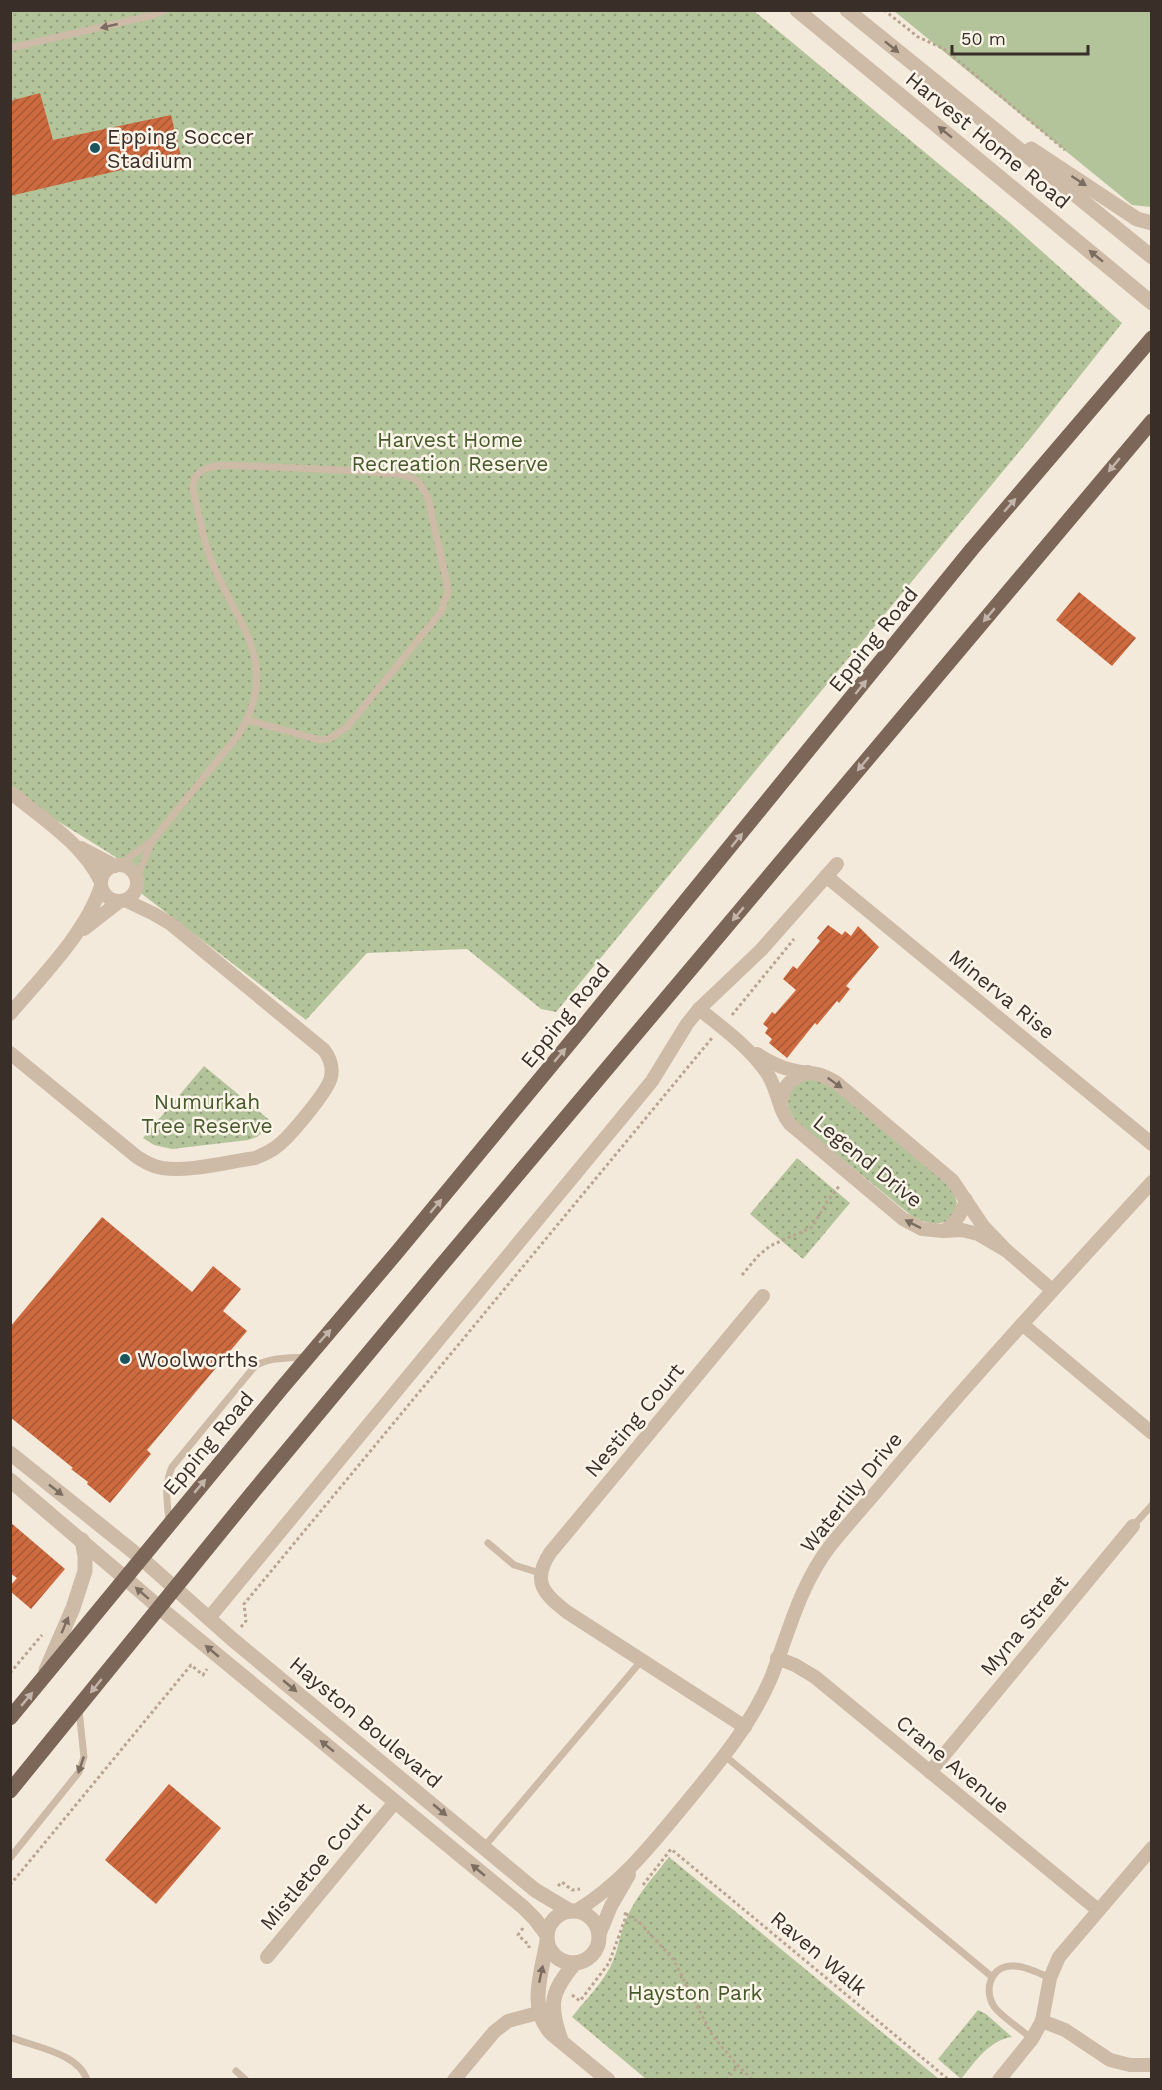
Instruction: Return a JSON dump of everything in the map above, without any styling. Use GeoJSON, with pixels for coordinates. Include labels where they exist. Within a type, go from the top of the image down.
{"type":"FeatureCollection","features":[{"type":"Feature","properties":{"kind":"main road","name":"Epping Road"},"geometry":{"type":"LineString","coordinates":[[10,1718],[308,1356],[576,1036],[972,549],[1152,338]]}},
{"type":"Feature","properties":{"kind":"main road"},"geometry":{"type":"LineString","coordinates":[[10,1791],[440,1267],[1152,421]]}},
{"type":"Feature","properties":{"kind":"street","name":"Harvest Home Road"},"geometry":{"type":"LineString","coordinates":[[797,10],[1152,303]]}},
{"type":"Feature","properties":{"kind":"street","name":"Harvest Home Road"},"geometry":{"type":"LineString","coordinates":[[847,10],[1152,257]]}},
{"type":"Feature","properties":{"kind":"street"},"geometry":{"type":"LineString","coordinates":[[960,103],[1137,219],[1152,223]]}},
{"type":"Feature","properties":{"kind":"street"},"geometry":{"type":"LineString","coordinates":[[10,792],[67,838],[91,854],[131,870],[136,883],[171,924]]}},
{"type":"Feature","properties":{"kind":"street"},"geometry":{"type":"LineString","coordinates":[[10,1053],[137,1157],[154,1166],[178,1168],[255,1158],[276,1148],[327,1088],[332,1075],[329,1057],[316,1042],[171,924],[123,900],[106,896],[88,861],[67,838]]}},
{"type":"Feature","properties":{"kind":"street"},"geometry":{"type":"LineString","coordinates":[[195,1636],[652,1081],[699,1008],[761,950],[837,864]]}},
{"type":"Feature","properties":{"kind":"street"},"geometry":{"type":"LineString","coordinates":[[10,1014],[75,936],[91,909],[105,872],[117,865]]}},
{"type":"Feature","properties":{"kind":"street","name":"Minerva Rise"},"geometry":{"type":"LineString","coordinates":[[826,876],[1152,1144]]}},
{"type":"Feature","properties":{"kind":"street"},"geometry":{"type":"LineString","coordinates":[[75,936],[130,897],[136,883]]}},
{"type":"Feature","properties":{"kind":"street","name":"Legend Drive"},"geometry":{"type":"LineString","coordinates":[[699,1008],[744,1046],[773,1064],[794,1071],[823,1074],[837,1083],[952,1180],[961,1190],[983,1226],[1007,1251],[1052,1290]]}},
{"type":"Feature","properties":{"kind":"street","name":"Legend Drive"},"geometry":{"type":"LineString","coordinates":[[744,1046],[767,1073],[776,1089],[785,1118],[790,1124],[903,1219],[922,1229],[943,1232],[962,1230],[978,1234],[1007,1251]]}},
{"type":"Feature","properties":{"kind":"street"},"geometry":{"type":"LineString","coordinates":[[781,1104],[784,1088],[792,1079],[810,1072]]}},
{"type":"Feature","properties":{"kind":"street","name":"Waterlily Drive"},"geometry":{"type":"LineString","coordinates":[[573,1911],[599,1897],[636,1863],[725,1756],[760,1700],[808,1579],[829,1547],[966,1385],[1152,1182]]}},
{"type":"Feature","properties":{"kind":"street"},"geometry":{"type":"LineString","coordinates":[[943,1232],[957,1221],[966,1200]]}},
{"type":"Feature","properties":{"kind":"street","name":"Nesting Court"},"geometry":{"type":"LineString","coordinates":[[540,1573],[550,1553],[763,1296]]}},
{"type":"Feature","properties":{"kind":"street"},"geometry":{"type":"LineString","coordinates":[[1023,1324],[1152,1433]]}},
{"type":"Feature","properties":{"kind":"street","name":"Hayston Boulevard"},"geometry":{"type":"LineString","coordinates":[[10,1453],[141,1558],[232,1639],[484,1847],[548,1898],[573,1911]]}},
{"type":"Feature","properties":{"kind":"street","name":"Hayston Boulevard"},"geometry":{"type":"LineString","coordinates":[[10,1480],[160,1608],[533,1917],[547,1938]]}},
{"type":"Feature","properties":{"kind":"street","name":"Myna Street"},"geometry":{"type":"LineString","coordinates":[[930,1772],[1133,1526]]}},
{"type":"Feature","properties":{"kind":"street"},"geometry":{"type":"LineString","coordinates":[[43,1679],[73,1608],[85,1571],[82,1540]]}},
{"type":"Feature","properties":{"kind":"street"},"geometry":{"type":"LineString","coordinates":[[540,1573],[543,1590],[567,1612],[745,1727]]}},
{"type":"Feature","properties":{"kind":"street","name":"Crane Avenue"},"geometry":{"type":"LineString","coordinates":[[777,1658],[815,1677],[1098,1910]]}},
{"type":"Feature","properties":{"kind":"street"},"geometry":{"type":"LineString","coordinates":[[395,1802],[409,1785]]}},
{"type":"Feature","properties":{"kind":"street","name":"Mistletoe Court"},"geometry":{"type":"LineString","coordinates":[[267,1957],[395,1802]]}},
{"type":"Feature","properties":{"kind":"street"},"geometry":{"type":"LineString","coordinates":[[999,2079],[1032,2039],[1042,2022],[1050,1978],[1059,1957],[1152,1848]]}},
{"type":"Feature","properties":{"kind":"street","name":"Waterlily Drive"},"geometry":{"type":"LineString","coordinates":[[599,1935],[611,1906],[636,1863]]}},
{"type":"Feature","properties":{"kind":"street"},"geometry":{"type":"LineString","coordinates":[[547,1938],[554,1955],[567,1963],[575,1963],[590,1957],[598,1944],[599,1935],[594,1922],[589,1916],[573,1911],[561,1913],[554,1919],[549,1926],[537,1992],[545,2013],[561,2040],[608,2079]]}},
{"type":"Feature","properties":{"kind":"street"},"geometry":{"type":"LineString","coordinates":[[545,2013],[559,1985],[575,1963]]}},
{"type":"Feature","properties":{"kind":"street"},"geometry":{"type":"LineString","coordinates":[[454,2079],[494,2031],[508,2021],[545,2013]]}},
{"type":"Feature","properties":{"kind":"street"},"geometry":{"type":"LineString","coordinates":[[1042,2022],[1065,2030],[1110,2060],[1130,2065],[1152,2065]]}},
{"type":"Feature","properties":{"kind":"lane"},"geometry":{"type":"LineString","coordinates":[[10,48],[150,16],[166,10]]}},
{"type":"Feature","properties":{"kind":"lane"},"geometry":{"type":"LineString","coordinates":[[117,865],[153,840],[239,734],[247,720],[255,691],[255,655],[241,618],[209,555],[193,489],[197,474],[209,467],[223,465],[373,472],[403,475],[415,479],[428,498],[446,579],[448,591],[441,612],[347,727],[337,735],[320,740],[247,720]]}},
{"type":"Feature","properties":{"kind":"lane"},"geometry":{"type":"LineString","coordinates":[[136,883],[153,840]]}},
{"type":"Feature","properties":{"kind":"lane"},"geometry":{"type":"LineString","coordinates":[[170,1523],[166,1490],[167,1479],[172,1467],[255,1366],[270,1360],[308,1356]]}},
{"type":"Feature","properties":{"kind":"lane","name":"Myna Street"},"geometry":{"type":"LineString","coordinates":[[1133,1526],[1152,1505]]}},
{"type":"Feature","properties":{"kind":"lane"},"geometry":{"type":"LineString","coordinates":[[488,1543],[514,1565],[540,1573]]}},
{"type":"Feature","properties":{"kind":"lane"},"geometry":{"type":"LineString","coordinates":[[484,1847],[642,1660]]}},
{"type":"Feature","properties":{"kind":"lane"},"geometry":{"type":"LineString","coordinates":[[10,1858],[79,1772],[84,1756],[79,1707]]}},
{"type":"Feature","properties":{"kind":"lane"},"geometry":{"type":"LineString","coordinates":[[725,1756],[992,1976]]}},
{"type":"Feature","properties":{"kind":"lane"},"geometry":{"type":"LineString","coordinates":[[1032,2039],[996,2009],[989,1998],[988,1986],[992,1976],[999,1969],[1012,1965],[1050,1978]]}},
{"type":"Feature","properties":{"kind":"lane"},"geometry":{"type":"LineString","coordinates":[[10,2037],[71,2060],[84,2071],[87,2079]]}},
{"type":"Feature","properties":{"kind":"lane"},"geometry":{"type":"LineString","coordinates":[[236,2071],[246,2079]]}},
{"type":"Feature","properties":{"kind":"path"},"geometry":{"type":"LineString","coordinates":[[884,10],[918,37],[944,49],[1069,153]]}},
{"type":"Feature","properties":{"kind":"path"},"geometry":{"type":"LineString","coordinates":[[232,1639],[246,1621],[244,1604],[800,932]]}},
{"type":"Feature","properties":{"kind":"path"},"geometry":{"type":"LineString","coordinates":[[742,1275],[770,1246],[812,1227],[826,1202],[849,1175]]}},
{"type":"Feature","properties":{"kind":"path"},"geometry":{"type":"LineString","coordinates":[[10,1885],[190,1665],[203,1675],[218,1656]]}},
{"type":"Feature","properties":{"kind":"path","name":"Raven Walk"},"geometry":{"type":"LineString","coordinates":[[638,1892],[671,1849],[949,2079]]}},
{"type":"Feature","properties":{"kind":"path"},"geometry":{"type":"LineString","coordinates":[[548,1898],[561,1882],[572,1890],[587,1888],[599,1897]]}},
{"type":"Feature","properties":{"kind":"path"},"geometry":{"type":"LineString","coordinates":[[559,1985],[580,2001],[609,1963],[631,1903]]}},
{"type":"Feature","properties":{"kind":"path"},"geometry":{"type":"LineString","coordinates":[[611,1906],[640,1923],[673,1959],[712,2035],[738,2066],[753,2079]]}},
{"type":"Feature","properties":{"kind":"path"},"geometry":{"type":"LineString","coordinates":[[529,1951],[529,1945],[518,1935],[533,1917]]}},
{"type":"Feature","properties":{"kind":"path"},"geometry":{"type":"LineString","coordinates":[[726,2079],[738,2066]]}},
{"type":"Feature","properties":{"kind":"green space","name":"Harvest Home Recreation Reserve"},"geometry":{"type":"Polygon","coordinates":[[[10,11],[754,11],[1009,222],[1122,323],[1037,430],[556,1012],[541,1009],[467,949],[367,953],[306,1020],[138,891],[138,876],[114,856],[11,792],[10,11]]]}},
{"type":"Feature","properties":{"kind":"green space"},"geometry":{"type":"Polygon","coordinates":[[[894,11],[1151,11],[1151,207],[1132,205],[894,11]]]}},
{"type":"Feature","properties":{"kind":"green space","name":"Numurkah Tree Reserve"},"geometry":{"type":"Polygon","coordinates":[[[204,1066],[273,1123],[257,1137],[248,1140],[172,1149],[154,1145],[143,1138],[204,1066]]]}},
{"type":"Feature","properties":{"kind":"green space"},"geometry":{"type":"Polygon","coordinates":[[[807,1077],[828,1084],[944,1181],[954,1193],[957,1203],[950,1217],[940,1223],[934,1223],[913,1217],[798,1123],[789,1109],[788,1101],[793,1085],[807,1077]]]}},
{"type":"Feature","properties":{"kind":"green space"},"geometry":{"type":"Polygon","coordinates":[[[797,1158],[850,1203],[803,1259],[750,1214],[797,1158]]]}},
{"type":"Feature","properties":{"kind":"green space","name":"Hayston Park"},"geometry":{"type":"Polygon","coordinates":[[[669,1857],[939,2079],[646,2079],[572,2017],[605,1976],[613,1961],[628,1915],[644,1889],[669,1857]]]}},
{"type":"Feature","properties":{"kind":"green space"},"geometry":{"type":"Polygon","coordinates":[[[978,2010],[986,2014],[1012,2037],[989,2047],[961,2079],[938,2059],[978,2010]]]}},
{"type":"Feature","properties":{"kind":"building","name":"Epping Soccer Stadium"},"geometry":{"type":"Polygon","coordinates":[[[40,93],[53,140],[171,115],[181,156],[10,196],[10,101],[40,93]]]}},
{"type":"Feature","properties":{"kind":"building"},"geometry":{"type":"Polygon","coordinates":[[[1079,592],[1136,638],[1112,666],[1056,620],[1079,592]]]}},
{"type":"Feature","properties":{"kind":"building"},"geometry":{"type":"Polygon","coordinates":[[[828,925],[842,935],[845,931],[851,936],[858,926],[879,947],[846,986],[850,989],[839,1003],[837,1001],[817,1025],[815,1023],[787,1058],[769,1043],[772,1039],[765,1033],[768,1028],[763,1024],[772,1012],[775,1014],[796,990],[783,979],[793,966],[797,969],[820,941],[817,938],[828,925]]]}},
{"type":"Feature","properties":{"kind":"building"},"geometry":{"type":"Polygon","coordinates":[[[102,1217],[192,1292],[213,1266],[241,1289],[223,1311],[247,1331],[147,1450],[151,1454],[110,1503],[71,1469],[73,1468],[10,1417],[10,1327],[102,1217]]]}},
{"type":"Feature","properties":{"kind":"building"},"geometry":{"type":"Polygon","coordinates":[[[10,1522],[65,1569],[31,1609],[10,1591],[10,1586],[17,1578],[10,1573],[10,1522]]]}},
{"type":"Feature","properties":{"kind":"building"},"geometry":{"type":"Polygon","coordinates":[[[169,1784],[221,1828],[156,1904],[105,1860],[169,1784]]]}},
{"type":"Feature","properties":{"kind":"place","name":"Epping Soccer Stadium"},"geometry":{"type":"Point","coordinates":[95,148]}},
{"type":"Feature","properties":{"kind":"place","name":"Woolworths"},"geometry":{"type":"Point","coordinates":[125,1359]}}]}
